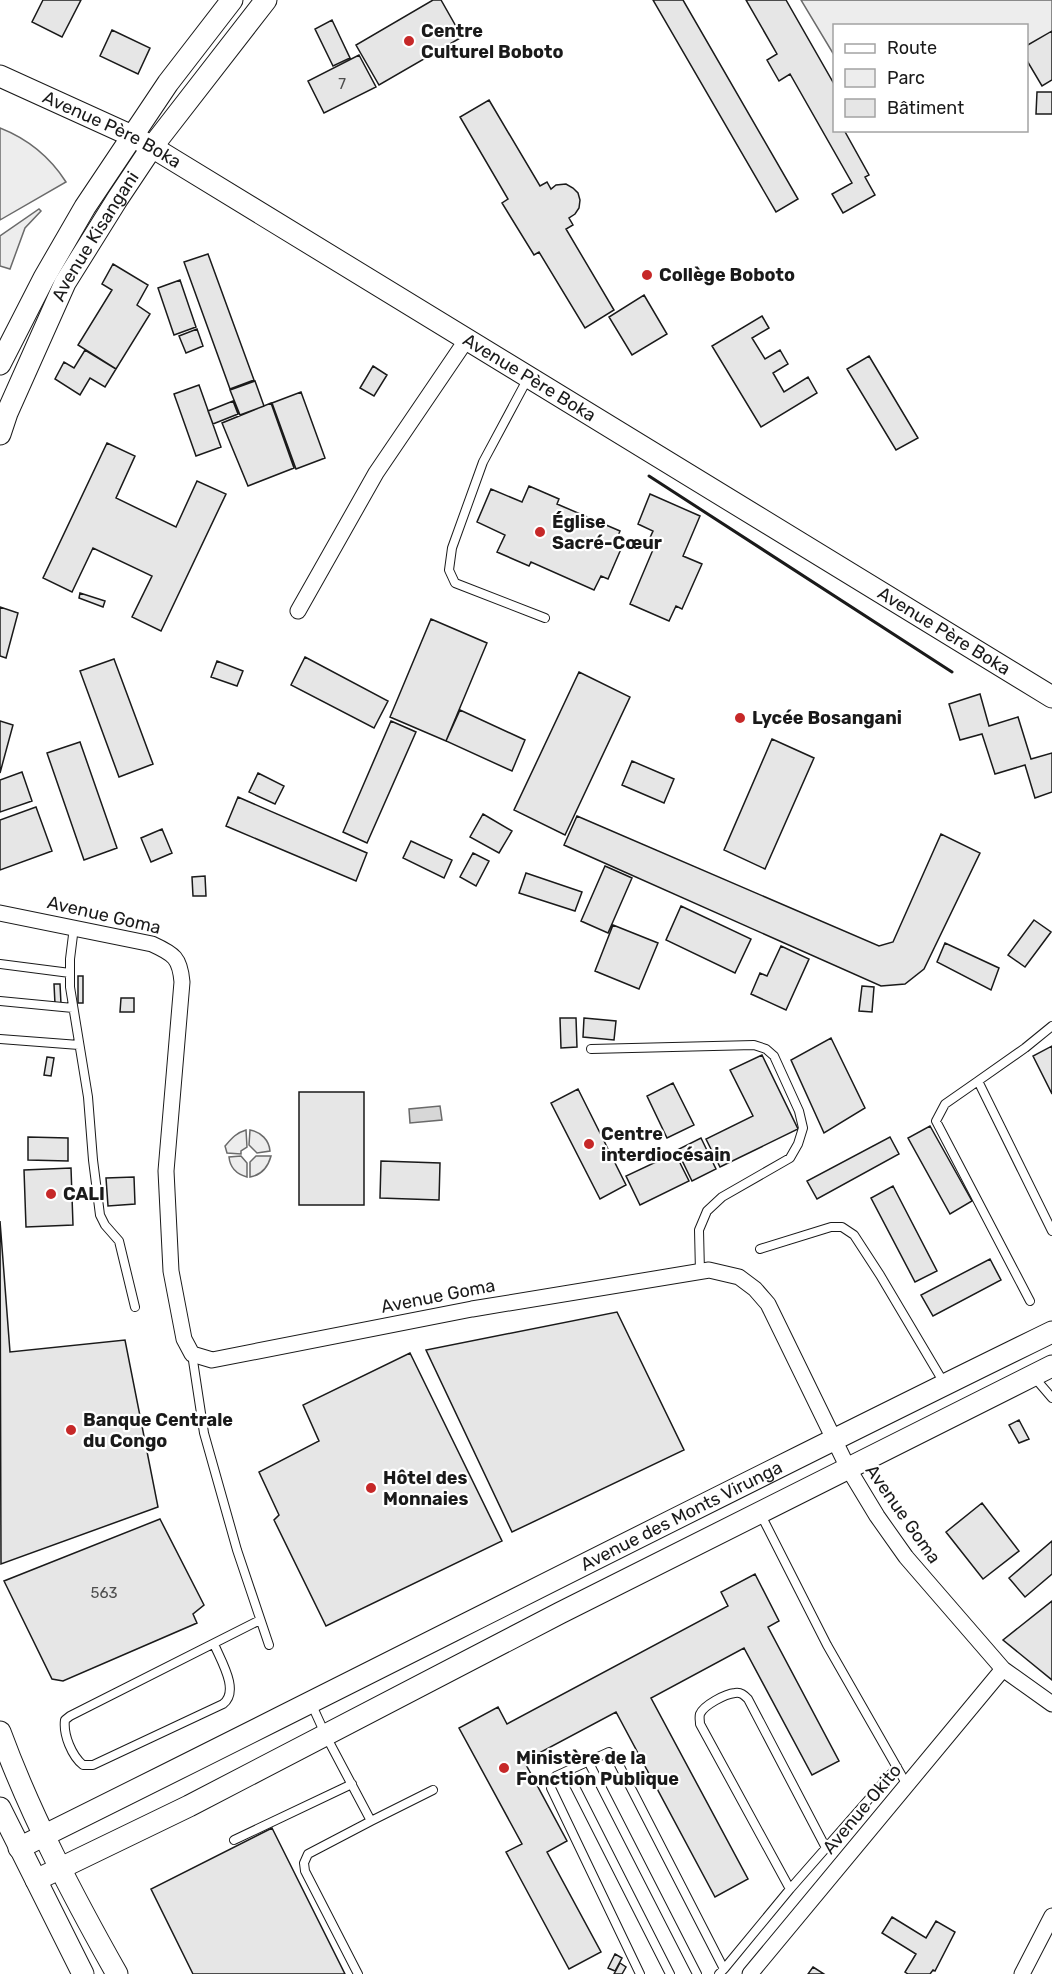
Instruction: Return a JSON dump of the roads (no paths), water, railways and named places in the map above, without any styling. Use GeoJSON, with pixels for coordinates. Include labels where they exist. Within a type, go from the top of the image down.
{"type":"FeatureCollection","features":[{"type":"Feature","properties":{"kind":"street"},"geometry":{"type":"LineString","coordinates":[[0,364],[44,278],[85,207],[168,83],[232,0]]}},
{"type":"Feature","properties":{"kind":"street","name":"Avenue Kisangani"},"geometry":{"type":"LineString","coordinates":[[0,434],[7,413],[65,283],[152,147],[266,0]]}},
{"type":"Feature","properties":{"kind":"street","name":"Avenue Père Boka"},"geometry":{"type":"LineString","coordinates":[[0,76],[152,147],[1052,697]]}},
{"type":"Feature","properties":{"kind":"street"},"geometry":{"type":"LineString","coordinates":[[298,611],[376,473],[467,339]]}},
{"type":"Feature","properties":{"kind":"street","name":"Avenue Goma"},"geometry":{"type":"LineString","coordinates":[[0,913],[152,944],[171,952],[181,966],[182,982],[166,1171],[171,1271],[184,1339],[192,1354],[212,1360],[472,1309],[709,1270],[739,1277],[768,1304],[848,1468],[877,1516],[906,1557],[1003,1669],[1052,1704]]}},
{"type":"Feature","properties":{"kind":"street","name":"Avenue des Monts Virunga"},"geometry":{"type":"LineString","coordinates":[[19,1848],[833,1438],[1052,1332]]}},
{"type":"Feature","properties":{"kind":"street","name":"Avenue des Monts Virunga"},"geometry":{"type":"LineString","coordinates":[[36,1880],[189,1806],[560,1613],[1052,1366]]}},
{"type":"Feature","properties":{"kind":"street","name":"Avenue Okito"},"geometry":{"type":"LineString","coordinates":[[750,1974],[1003,1669]]}},
{"type":"Feature","properties":{"kind":"street"},"geometry":{"type":"LineString","coordinates":[[0,1732],[44,1835],[86,1919],[117,1974]]}},
{"type":"Feature","properties":{"kind":"street"},"geometry":{"type":"LineString","coordinates":[[0,1808],[83,1974]]}},
{"type":"Feature","properties":{"kind":"street"},"geometry":{"type":"LineString","coordinates":[[1022,1974],[1052,1916]]}},
{"type":"Feature","properties":{"kind":"lane"},"geometry":{"type":"LineString","coordinates":[[529,377],[483,462],[452,548],[449,570],[456,583],[545,618]]}},
{"type":"Feature","properties":{"kind":"lane"},"geometry":{"type":"LineString","coordinates":[[74,927],[70,973],[73,1008],[88,1096],[100,1215],[105,1225],[119,1241],[135,1307]]}},
{"type":"Feature","properties":{"kind":"lane"},"geometry":{"type":"LineString","coordinates":[[0,964],[70,973]]}},
{"type":"Feature","properties":{"kind":"lane"},"geometry":{"type":"LineString","coordinates":[[0,1001],[73,1008]]}},
{"type":"Feature","properties":{"kind":"lane"},"geometry":{"type":"LineString","coordinates":[[1030,1301],[936,1121],[945,1104],[1025,1048],[1052,1026]]}},
{"type":"Feature","properties":{"kind":"lane"},"geometry":{"type":"LineString","coordinates":[[0,1040],[79,1045]]}},
{"type":"Feature","properties":{"kind":"lane"},"geometry":{"type":"LineString","coordinates":[[591,1049],[754,1045],[766,1049],[774,1056],[799,1111],[803,1128],[798,1144],[790,1158],[722,1197],[707,1211],[699,1230],[700,1272]]}},
{"type":"Feature","properties":{"kind":"lane"},"geometry":{"type":"LineString","coordinates":[[978,1081],[1052,1231]]}},
{"type":"Feature","properties":{"kind":"lane"},"geometry":{"type":"LineString","coordinates":[[760,1249],[831,1227],[842,1227],[854,1235],[945,1384]]}},
{"type":"Feature","properties":{"kind":"lane"},"geometry":{"type":"LineString","coordinates":[[192,1354],[204,1433],[237,1550],[269,1645]]}},
{"type":"Feature","properties":{"kind":"lane"},"geometry":{"type":"LineString","coordinates":[[1033,1376],[1052,1398]]}},
{"type":"Feature","properties":{"kind":"lane"},"geometry":{"type":"LineString","coordinates":[[760,1513],[826,1645],[907,1785]]}},
{"type":"Feature","properties":{"kind":"lane"},"geometry":{"type":"LineString","coordinates":[[214,1644],[232,1689],[229,1700],[93,1765],[83,1766],[76,1759],[64,1729],[65,1720],[260,1620]]}},
{"type":"Feature","properties":{"kind":"lane"},"geometry":{"type":"LineString","coordinates":[[790,1888],[700,1724],[699,1717],[705,1708],[736,1692],[748,1699],[826,1848]]}},
{"type":"Feature","properties":{"kind":"lane"},"geometry":{"type":"LineString","coordinates":[[311,1702],[326,1736],[371,1821]]}},
{"type":"Feature","properties":{"kind":"lane"},"geometry":{"type":"LineString","coordinates":[[639,1974],[551,1788],[556,1776],[609,1752],[615,1757],[722,1971],[790,1888],[897,1767]]}},
{"type":"Feature","properties":{"kind":"lane"},"geometry":{"type":"LineString","coordinates":[[588,1761],[697,1974]]}},
{"type":"Feature","properties":{"kind":"lane"},"geometry":{"type":"LineString","coordinates":[[567,1771],[670,1974]]}},
{"type":"Feature","properties":{"kind":"lane"},"geometry":{"type":"LineString","coordinates":[[234,1840],[352,1784]]}},
{"type":"Feature","properties":{"kind":"lane"},"geometry":{"type":"LineString","coordinates":[[358,1974],[305,1871],[304,1863],[308,1854],[434,1790]]}},
{"type":"Feature","properties":{"kind":"place","name":"Centre Culturel Boboto"},"geometry":{"type":"Point","coordinates":[409,41]}},
{"type":"Feature","properties":{"kind":"place","name":"Collège Boboto"},"geometry":{"type":"Point","coordinates":[647,275]}},
{"type":"Feature","properties":{"kind":"place","name":"Église Sacré-Cœur"},"geometry":{"type":"Point","coordinates":[540,532]}},
{"type":"Feature","properties":{"kind":"place","name":"Lycée Bosangani"},"geometry":{"type":"Point","coordinates":[740,718]}},
{"type":"Feature","properties":{"kind":"place","name":"Centre interdiocésain"},"geometry":{"type":"Point","coordinates":[589,1144]}},
{"type":"Feature","properties":{"kind":"place","name":"CALI"},"geometry":{"type":"Point","coordinates":[51,1194]}},
{"type":"Feature","properties":{"kind":"place","name":"Banque Centrale du Congo"},"geometry":{"type":"Point","coordinates":[71,1430]}},
{"type":"Feature","properties":{"kind":"place","name":"Hôtel des Monnaies"},"geometry":{"type":"Point","coordinates":[371,1488]}},
{"type":"Feature","properties":{"kind":"place","name":"Ministère de la Fonction Publique"},"geometry":{"type":"Point","coordinates":[504,1768]}}]}
